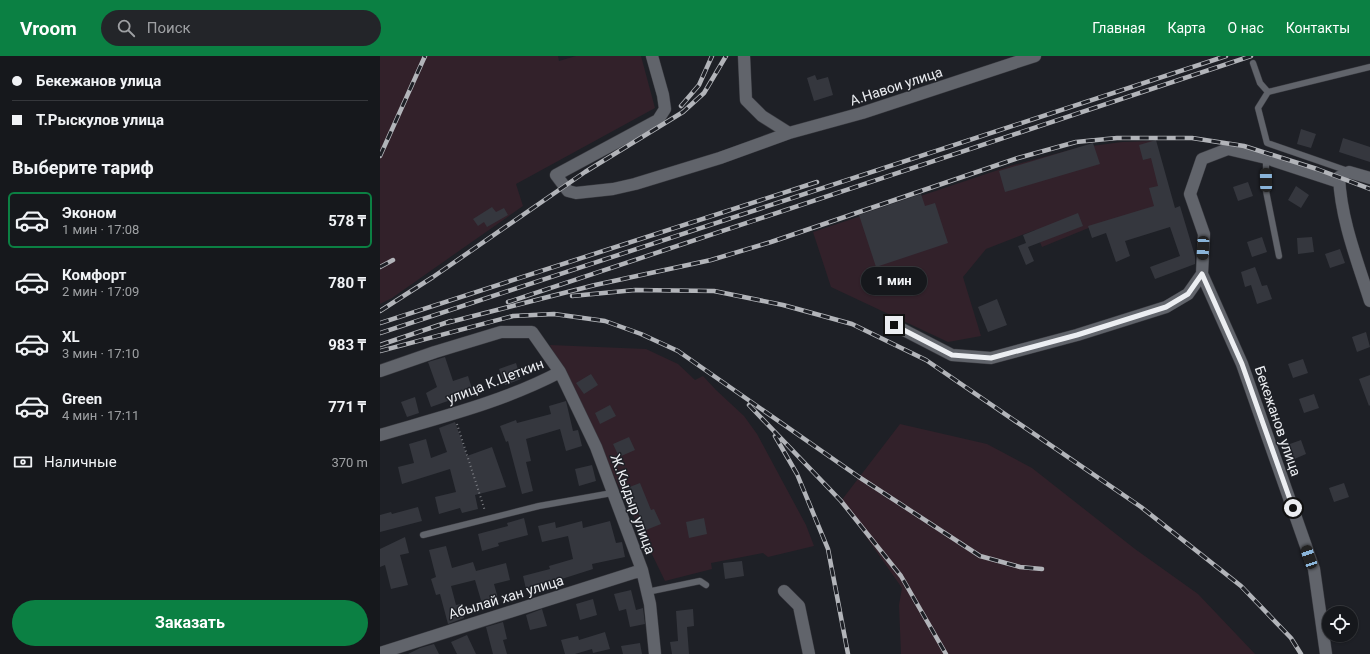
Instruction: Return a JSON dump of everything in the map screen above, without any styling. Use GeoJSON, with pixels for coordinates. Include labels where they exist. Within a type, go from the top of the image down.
{"type":"FeatureCollection","features":[{"type":"Feature","properties":{"kind":"street","name":"А.Навои улица"},"geometry":{"type":"LineString","coordinates":[[652,56],[665,109],[658,120],[556,176],[568,191],[576,194],[590,193],[634,184],[720,158],[789,133],[862,113],[1035,56]]}},
{"type":"Feature","properties":{"kind":"street"},"geometry":{"type":"LineString","coordinates":[[744,56],[746,100],[762,116],[789,133]]}},
{"type":"Feature","properties":{"kind":"street","name":"Бекежанов улица"},"geometry":{"type":"LineString","coordinates":[[1266,158],[1228,149],[1202,159],[1190,194],[1204,234],[1202,274],[1242,364],[1314,569],[1326,654]]}},
{"type":"Feature","properties":{"kind":"street"},"geometry":{"type":"LineString","coordinates":[[1266,158],[1339,182]]}},
{"type":"Feature","properties":{"kind":"street"},"geometry":{"type":"LineString","coordinates":[[1370,178],[1349,172],[1339,177],[1340,200],[1348,232],[1370,301]]}},
{"type":"Feature","properties":{"kind":"street"},"geometry":{"type":"LineString","coordinates":[[894,325],[952,355],[991,358],[1077,335],[1166,307],[1188,294],[1202,274]]}},
{"type":"Feature","properties":{"kind":"street","name":"улица К.Цеткин"},"geometry":{"type":"LineString","coordinates":[[380,371],[435,352],[501,332],[532,332],[560,372],[516,393],[454,414],[380,435]]}},
{"type":"Feature","properties":{"kind":"street","name":"Ж.Кыдыр улица"},"geometry":{"type":"LineString","coordinates":[[560,372],[596,447],[642,570],[650,604],[655,654]]}},
{"type":"Feature","properties":{"kind":"street","name":"Абылай хан улица"},"geometry":{"type":"LineString","coordinates":[[380,653],[642,570]]}},
{"type":"Feature","properties":{"kind":"street"},"geometry":{"type":"LineString","coordinates":[[784,591],[799,606],[809,654]]}},
{"type":"Feature","properties":{"kind":"lane"},"geometry":{"type":"LineString","coordinates":[[1253,63],[1260,83],[1268,92]]}},
{"type":"Feature","properties":{"kind":"lane"},"geometry":{"type":"LineString","coordinates":[[1349,172],[1267,143],[1258,108],[1268,92],[1370,67]]}},
{"type":"Feature","properties":{"kind":"lane"},"geometry":{"type":"LineString","coordinates":[[1266,158],[1266,191],[1279,256]]}},
{"type":"Feature","properties":{"kind":"lane"},"geometry":{"type":"LineString","coordinates":[[423,534],[487,520],[539,506],[612,493]]}},
{"type":"Feature","properties":{"kind":"lane"},"geometry":{"type":"LineString","coordinates":[[647,592],[700,581],[706,585]]}},
{"type":"Feature","properties":{"kind":"path"},"geometry":{"type":"LineString","coordinates":[[454,414],[487,520]]}},
{"type":"Feature","properties":{"kind":"shaded area"},"geometry":{"type":"Polygon","coordinates":[[[380,56],[558,56],[559,61],[576,56],[641,56],[655,108],[516,184],[523,206],[392,298],[380,304],[380,56]]]}},
{"type":"Feature","properties":{"kind":"shaded area"},"geometry":{"type":"Polygon","coordinates":[[[1153,141],[1171,201],[1086,229],[1042,247],[1035,230],[986,249],[963,277],[981,336],[948,342],[831,287],[813,232],[1010,166],[1077,148],[1122,142],[1153,141]]]}},
{"type":"Feature","properties":{"kind":"shaded area"},"geometry":{"type":"Polygon","coordinates":[[[550,345],[646,349],[678,364],[695,380],[703,376],[744,416],[757,434],[806,525],[814,546],[768,557],[763,553],[711,563],[712,569],[665,581],[550,345]]]}},
{"type":"Feature","properties":{"kind":"shaded area"},"geometry":{"type":"Polygon","coordinates":[[[900,424],[987,444],[1032,468],[1135,549],[1198,594],[1255,654],[901,654],[899,605],[902,588],[841,501],[900,424]]]}},
{"type":"Feature","properties":{"kind":"building"},"geometry":{"type":"Polygon","coordinates":[[[815,75],[817,80],[828,77],[833,95],[814,101],[807,78],[815,75]]]}},
{"type":"Feature","properties":{"kind":"building"},"geometry":{"type":"Polygon","coordinates":[[[1301,129],[1316,134],[1311,148],[1297,144],[1301,129]]]}},
{"type":"Feature","properties":{"kind":"building"},"geometry":{"type":"Polygon","coordinates":[[[1343,138],[1370,147],[1370,162],[1339,152],[1343,138]]]}},
{"type":"Feature","properties":{"kind":"building"},"geometry":{"type":"Polygon","coordinates":[[[1156,140],[1175,208],[1180,206],[1195,256],[1195,264],[1155,279],[1150,267],[1180,256],[1170,227],[1125,241],[1130,256],[1116,262],[1106,233],[1092,238],[1088,226],[1154,206],[1149,188],[1158,186],[1151,158],[1143,160],[1139,145],[1156,140]]]}},
{"type":"Feature","properties":{"kind":"building"},"geometry":{"type":"Polygon","coordinates":[[[1093,143],[1100,164],[1005,192],[999,171],[1093,143]]]}},
{"type":"Feature","properties":{"kind":"building"},"geometry":{"type":"Polygon","coordinates":[[[1248,182],[1253,196],[1238,201],[1233,187],[1248,182]]]}},
{"type":"Feature","properties":{"kind":"building"},"geometry":{"type":"Polygon","coordinates":[[[1296,186],[1309,195],[1301,208],[1288,200],[1296,186]]]}},
{"type":"Feature","properties":{"kind":"building"},"geometry":{"type":"Polygon","coordinates":[[[921,194],[925,206],[935,203],[948,243],[876,267],[859,215],[921,194]]]}},
{"type":"Feature","properties":{"kind":"building"},"geometry":{"type":"Polygon","coordinates":[[[492,207],[496,212],[504,208],[508,215],[487,227],[484,222],[478,226],[473,219],[492,207]]]}},
{"type":"Feature","properties":{"kind":"building"},"geometry":{"type":"Polygon","coordinates":[[[1078,213],[1083,226],[1028,247],[1034,261],[1026,265],[1018,246],[1026,243],[1023,235],[1078,213]]]}},
{"type":"Feature","properties":{"kind":"building"},"geometry":{"type":"Polygon","coordinates":[[[1262,237],[1267,252],[1252,257],[1247,242],[1262,237]]]}},
{"type":"Feature","properties":{"kind":"building"},"geometry":{"type":"Polygon","coordinates":[[[1312,237],[1314,252],[1298,254],[1297,238],[1312,237]]]}},
{"type":"Feature","properties":{"kind":"building"},"geometry":{"type":"Polygon","coordinates":[[[1340,249],[1345,263],[1330,268],[1325,254],[1340,249]]]}},
{"type":"Feature","properties":{"kind":"building"},"geometry":{"type":"Polygon","coordinates":[[[1255,267],[1262,286],[1267,285],[1272,299],[1257,304],[1251,285],[1245,287],[1241,272],[1255,267]]]}},
{"type":"Feature","properties":{"kind":"building"},"geometry":{"type":"Polygon","coordinates":[[[997,299],[1007,325],[988,332],[978,307],[997,299]]]}},
{"type":"Feature","properties":{"kind":"building"},"geometry":{"type":"Polygon","coordinates":[[[1366,332],[1370,347],[1357,352],[1352,337],[1366,332]]]}},
{"type":"Feature","properties":{"kind":"building"},"geometry":{"type":"Polygon","coordinates":[[[445,357],[453,381],[468,376],[473,392],[431,407],[426,393],[437,387],[428,362],[445,357]]]}},
{"type":"Feature","properties":{"kind":"building"},"geometry":{"type":"Polygon","coordinates":[[[1303,359],[1308,373],[1293,378],[1288,364],[1303,359]]]}},
{"type":"Feature","properties":{"kind":"building"},"geometry":{"type":"Polygon","coordinates":[[[516,363],[521,379],[505,385],[499,369],[516,363]]]}},
{"type":"Feature","properties":{"kind":"building"},"geometry":{"type":"Polygon","coordinates":[[[591,374],[598,385],[584,394],[576,383],[591,374]]]}},
{"type":"Feature","properties":{"kind":"building"},"geometry":{"type":"Polygon","coordinates":[[[1370,375],[1370,405],[1369,406],[1359,379],[1370,375]]]}},
{"type":"Feature","properties":{"kind":"building"},"geometry":{"type":"Polygon","coordinates":[[[1314,394],[1319,408],[1304,413],[1299,399],[1314,394]]]}},
{"type":"Feature","properties":{"kind":"building"},"geometry":{"type":"Polygon","coordinates":[[[415,397],[419,413],[407,417],[401,402],[415,397]]]}},
{"type":"Feature","properties":{"kind":"building"},"geometry":{"type":"Polygon","coordinates":[[[566,401],[573,431],[578,430],[582,446],[566,451],[560,429],[526,439],[531,461],[526,462],[533,491],[522,494],[508,441],[506,442],[500,426],[516,420],[517,423],[551,414],[549,406],[566,401]]]}},
{"type":"Feature","properties":{"kind":"building"},"geometry":{"type":"Polygon","coordinates":[[[610,405],[616,416],[600,424],[595,413],[610,405]]]}},
{"type":"Feature","properties":{"kind":"building"},"geometry":{"type":"Polygon","coordinates":[[[455,422],[467,456],[492,447],[506,487],[475,495],[478,509],[462,513],[460,508],[439,514],[435,497],[456,492],[450,469],[402,484],[398,467],[414,463],[409,444],[426,439],[431,458],[447,452],[439,428],[455,422]]]}},
{"type":"Feature","properties":{"kind":"building"},"geometry":{"type":"Polygon","coordinates":[[[629,437],[635,450],[619,457],[613,444],[629,437]]]}},
{"type":"Feature","properties":{"kind":"building"},"geometry":{"type":"Polygon","coordinates":[[[1301,440],[1306,454],[1292,460],[1287,445],[1301,440]]]}},
{"type":"Feature","properties":{"kind":"building"},"geometry":{"type":"Polygon","coordinates":[[[592,465],[596,481],[579,486],[575,469],[592,465]]]}},
{"type":"Feature","properties":{"kind":"building"},"geometry":{"type":"Polygon","coordinates":[[[640,483],[651,510],[654,509],[661,524],[646,530],[627,488],[640,483]]]}},
{"type":"Feature","properties":{"kind":"building"},"geometry":{"type":"Polygon","coordinates":[[[1344,483],[1349,497],[1334,502],[1329,488],[1344,483]]]}},
{"type":"Feature","properties":{"kind":"building"},"geometry":{"type":"Polygon","coordinates":[[[418,507],[422,521],[380,532],[380,515],[391,512],[392,514],[418,507]]]}},
{"type":"Feature","properties":{"kind":"building"},"geometry":{"type":"Polygon","coordinates":[[[524,518],[528,535],[498,543],[499,546],[482,551],[478,534],[508,526],[507,523],[524,518]]]}},
{"type":"Feature","properties":{"kind":"building"},"geometry":{"type":"Polygon","coordinates":[[[704,518],[707,534],[689,538],[686,522],[704,518]]]}},
{"type":"Feature","properties":{"kind":"building"},"geometry":{"type":"Polygon","coordinates":[[[582,521],[583,528],[610,521],[616,543],[622,542],[625,557],[592,564],[593,569],[543,585],[544,588],[527,593],[523,576],[550,569],[549,566],[573,559],[568,536],[542,542],[538,526],[555,522],[556,528],[582,521]]]}},
{"type":"Feature","properties":{"kind":"building"},"geometry":{"type":"Polygon","coordinates":[[[405,537],[409,553],[400,555],[408,585],[391,589],[385,565],[380,567],[380,549],[405,537]]]}},
{"type":"Feature","properties":{"kind":"building"},"geometry":{"type":"Polygon","coordinates":[[[446,546],[452,568],[473,562],[476,571],[506,563],[510,580],[494,584],[499,602],[483,607],[475,580],[451,586],[456,605],[461,604],[464,618],[448,624],[440,594],[436,595],[431,579],[436,577],[429,550],[446,546]]]}},
{"type":"Feature","properties":{"kind":"building"},"geometry":{"type":"Polygon","coordinates":[[[742,561],[744,576],[725,579],[723,563],[742,561]]]}},
{"type":"Feature","properties":{"kind":"building"},"geometry":{"type":"Polygon","coordinates":[[[631,590],[636,610],[643,608],[645,624],[630,627],[626,609],[619,611],[614,594],[631,590]]]}},
{"type":"Feature","properties":{"kind":"building"},"geometry":{"type":"Polygon","coordinates":[[[593,599],[597,615],[580,620],[576,604],[593,599]]]}},
{"type":"Feature","properties":{"kind":"building"},"geometry":{"type":"Polygon","coordinates":[[[542,609],[547,626],[530,630],[526,615],[542,609]]]}},
{"type":"Feature","properties":{"kind":"building"},"geometry":{"type":"Polygon","coordinates":[[[693,609],[694,626],[687,627],[689,654],[672,654],[670,642],[678,641],[676,611],[693,609]]]}},
{"type":"Feature","properties":{"kind":"building"},"geometry":{"type":"Polygon","coordinates":[[[503,622],[507,639],[503,640],[507,654],[493,654],[486,627],[503,622]]]}},
{"type":"Feature","properties":{"kind":"building"},"geometry":{"type":"Polygon","coordinates":[[[605,632],[610,649],[593,653],[592,649],[575,654],[565,654],[561,640],[578,636],[579,640],[605,632]]]}},
{"type":"Feature","properties":{"kind":"building"},"geometry":{"type":"Polygon","coordinates":[[[467,635],[476,654],[457,654],[451,642],[467,635]]]}},
{"type":"Feature","properties":{"kind":"building"},"geometry":{"type":"Polygon","coordinates":[[[640,643],[642,654],[623,654],[621,646],[640,643]]]}},
{"type":"Feature","properties":{"kind":"building"},"geometry":{"type":"Polygon","coordinates":[[[434,644],[439,654],[408,654],[420,648],[434,644]]]}},
{"type":"Feature","properties":{"kind":"railway"},"geometry":{"type":"LineString","coordinates":[[380,156],[425,56]]}},
{"type":"Feature","properties":{"kind":"railway"},"geometry":{"type":"LineString","coordinates":[[681,106],[699,85],[712,56]]}},
{"type":"Feature","properties":{"kind":"railway"},"geometry":{"type":"LineString","coordinates":[[380,311],[433,277],[585,172],[683,112],[704,93],[726,56]]}},
{"type":"Feature","properties":{"kind":"railway"},"geometry":{"type":"LineString","coordinates":[[380,333],[1226,56]]}},
{"type":"Feature","properties":{"kind":"railway"},"geometry":{"type":"LineString","coordinates":[[508,302],[1251,56]]}},
{"type":"Feature","properties":{"kind":"railway"},"geometry":{"type":"LineString","coordinates":[[446,323],[595,285],[711,260],[771,242],[1018,158],[1076,142],[1117,138],[1192,138],[1244,146],[1317,169],[1370,189]]}},
{"type":"Feature","properties":{"kind":"railway"},"geometry":{"type":"LineString","coordinates":[[380,323],[817,182]]}},
{"type":"Feature","properties":{"kind":"railway"},"geometry":{"type":"LineString","coordinates":[[380,267],[393,260]]}},
{"type":"Feature","properties":{"kind":"railway"},"geometry":{"type":"LineString","coordinates":[[572,296],[635,290],[714,291],[783,305],[852,324],[926,360],[1141,507],[1241,586],[1291,638],[1301,654]]}},
{"type":"Feature","properties":{"kind":"railway"},"geometry":{"type":"LineString","coordinates":[[380,351],[513,316],[554,314],[605,321],[641,334],[678,351],[859,477],[980,556],[1020,567],[1042,569]]}},
{"type":"Feature","properties":{"kind":"railway"},"geometry":{"type":"LineString","coordinates":[[380,345],[451,321]]}},
{"type":"Feature","properties":{"kind":"railway"},"geometry":{"type":"LineString","coordinates":[[749,405],[841,501],[901,576],[946,654]]}},
{"type":"Feature","properties":{"kind":"railway"},"geometry":{"type":"LineString","coordinates":[[775,436],[797,474],[828,549],[848,654]]}},
{"type":"Feature","properties":{"kind":"route"},"geometry":{"type":"LineString","coordinates":[[894,325],[952,355],[991,358],[1077,335],[1166,307],[1188,294],[1202,274],[1242,364],[1293,508]]}}]}
